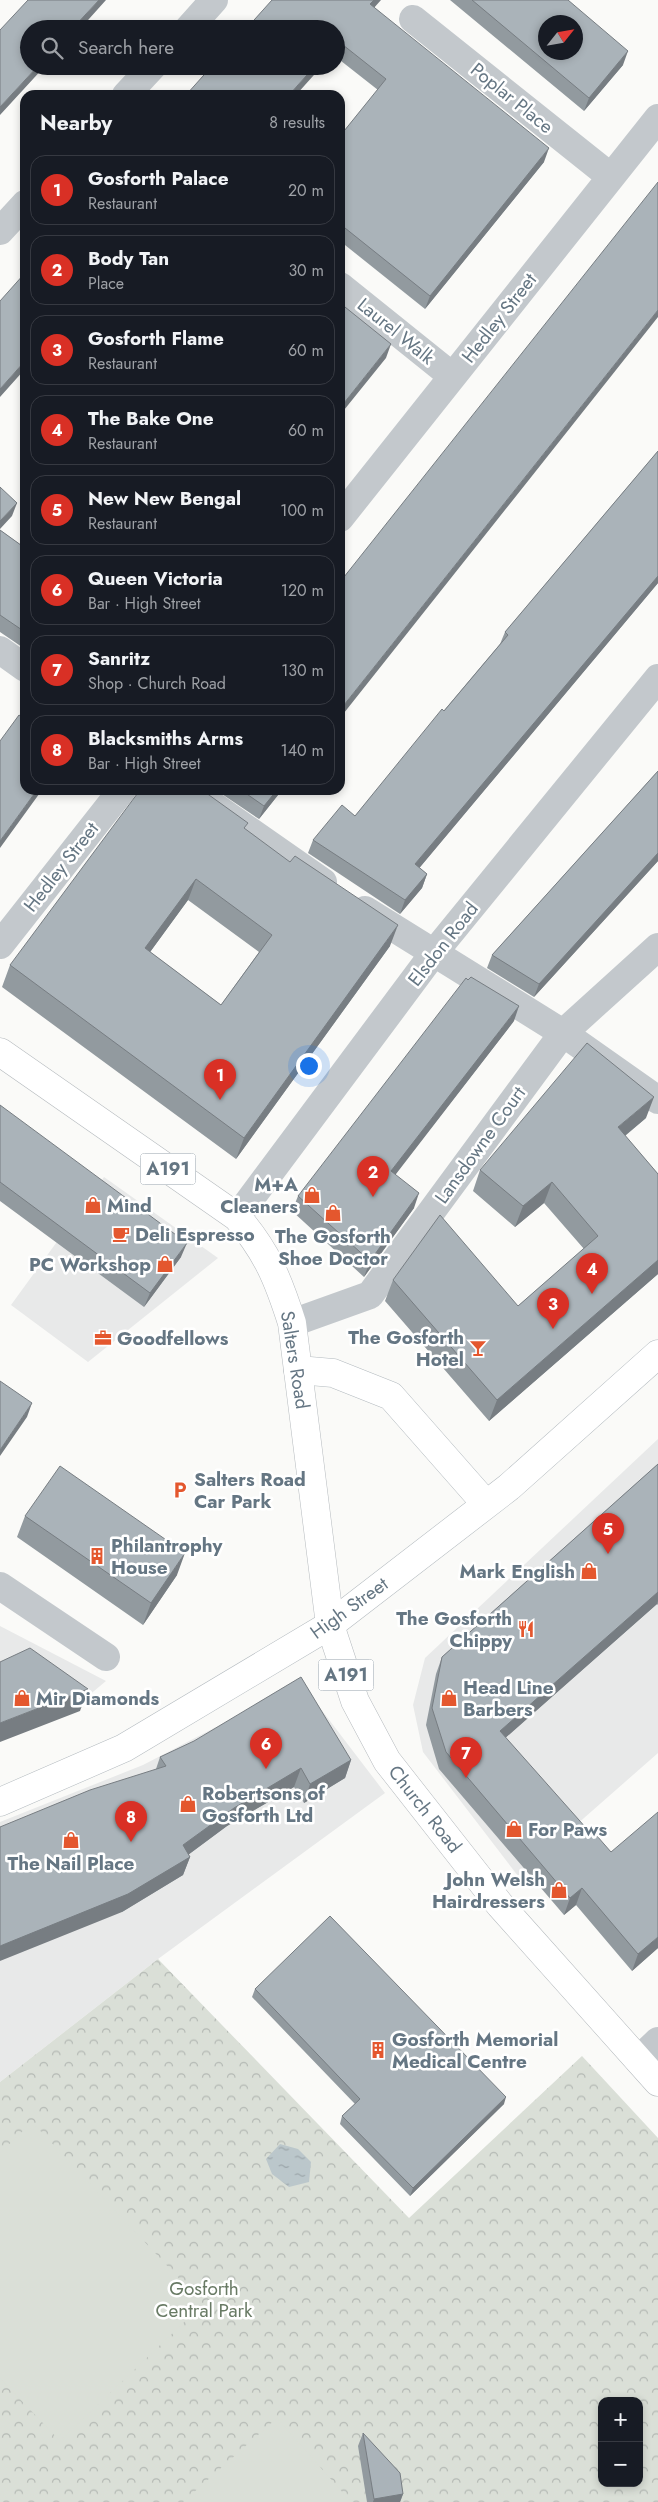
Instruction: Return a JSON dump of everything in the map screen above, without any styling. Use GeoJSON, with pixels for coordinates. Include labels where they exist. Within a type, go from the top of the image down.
{"type":"FeatureCollection","features":[{"type":"Feature","properties":{"kind":"main road","name":"Salters Road"},"geometry":{"type":"LineString","coordinates":[[0,1052],[237,1217],[264,1252],[279,1284],[292,1322],[330,1625]]}},
{"type":"Feature","properties":{"kind":"main road","name":"High Street"},"geometry":{"type":"LineString","coordinates":[[0,1802],[124,1748],[330,1625],[486,1504],[658,1354]]}},
{"type":"Feature","properties":{"kind":"main road"},"geometry":{"type":"LineString","coordinates":[[298,1370],[333,1373],[391,1396],[486,1504]]}},
{"type":"Feature","properties":{"kind":"main road","name":"Church Road"},"geometry":{"type":"LineString","coordinates":[[330,1625],[355,1701],[388,1761],[500,1905],[658,2082]]}},
{"type":"Feature","properties":{"kind":"street"},"geometry":{"type":"LineString","coordinates":[[196,20],[214,0]]}},
{"type":"Feature","properties":{"kind":"street","name":"Poplar Place"},"geometry":{"type":"LineString","coordinates":[[413,19],[611,177]]}},
{"type":"Feature","properties":{"kind":"street"},"geometry":{"type":"LineString","coordinates":[[131,90],[145,75]]}},
{"type":"Feature","properties":{"kind":"street","name":"Hedley Street"},"geometry":{"type":"LineString","coordinates":[[345,512],[658,118]]}},
{"type":"Feature","properties":{"kind":"street"},"geometry":{"type":"LineString","coordinates":[[0,231],[20,209]]}},
{"type":"Feature","properties":{"kind":"street","name":"Laurel Walk"},"geometry":{"type":"LineString","coordinates":[[345,290],[452,376]]}},
{"type":"Feature","properties":{"kind":"street"},"geometry":{"type":"LineString","coordinates":[[0,650],[20,664]]}},
{"type":"Feature","properties":{"kind":"street","name":"Elsdon Road"},"geometry":{"type":"LineString","coordinates":[[237,1217],[433,954],[658,678]]}},
{"type":"Feature","properties":{"kind":"street","name":"Hedley Street"},"geometry":{"type":"LineString","coordinates":[[0,945],[118,795]]}},
{"type":"Feature","properties":{"kind":"street"},"geometry":{"type":"LineString","coordinates":[[198,795],[285,857],[433,954],[563,1033],[658,1100]]}},
{"type":"Feature","properties":{"kind":"street","name":"Lansdowne Court"},"geometry":{"type":"LineString","coordinates":[[292,1322],[370,1295],[563,1033],[658,947]]}},
{"type":"Feature","properties":{"kind":"street"},"geometry":{"type":"LineString","coordinates":[[0,1586],[106,1658]]}},
{"type":"Feature","properties":{"kind":"street"},"geometry":{"type":"LineString","coordinates":[[638,2060],[658,2041]]}},
{"type":"Feature","properties":{"kind":"shaded area"},"geometry":{"type":"Polygon","coordinates":[[[104,1177],[218,1258],[88,1362],[11,1305],[104,1177]]]}},
{"type":"Feature","properties":{"kind":"shaded area"},"geometry":{"type":"Polygon","coordinates":[[[658,1439],[658,1753],[518,1876],[423,1752],[413,1705],[425,1658],[658,1439]]]}},
{"type":"Feature","properties":{"kind":"shaded area"},"geometry":{"type":"Polygon","coordinates":[[[0,1626],[106,1681],[69,1712],[0,1740],[0,1626]]]}},
{"type":"Feature","properties":{"kind":"shaded area"},"geometry":{"type":"Polygon","coordinates":[[[301,1683],[385,1793],[158,1959],[0,2082],[0,1822],[143,1765],[301,1683]]]}},
{"type":"Feature","properties":{"kind":"green space","name":"Gosforth Central Park"},"geometry":{"type":"Polygon","coordinates":[[[158,1959],[409,2218],[582,2056],[658,2138],[658,2502],[0,2502],[0,2082],[158,1959]]]}},
{"type":"Feature","properties":{"kind":"green space"},"geometry":{"type":"Polygon","coordinates":[[[32,2122],[203,2304],[60,2441],[0,2378],[0,2153],[32,2122]]]}},
{"type":"Feature","properties":{"kind":"green space"},"geometry":{"type":"Polygon","coordinates":[[[277,2418],[351,2502],[183,2502],[277,2418]]]}},
{"type":"Feature","properties":{"kind":"water"},"geometry":{"type":"Polygon","coordinates":[[[280,2144],[298,2149],[311,2162],[309,2182],[289,2187],[272,2174],[266,2159],[280,2144]]]}},
{"type":"Feature","properties":{"kind":"building"},"geometry":{"type":"Polygon","coordinates":[[[28,0],[99,0],[80,20],[20,20],[20,75],[30,75],[0,107],[0,30],[28,0]]]}},
{"type":"Feature","properties":{"kind":"building"},"geometry":{"type":"Polygon","coordinates":[[[272,0],[374,0],[370,4],[549,148],[430,296],[345,228],[345,130],[386,79],[345,47],[345,20],[254,20],[272,0]]]}},
{"type":"Feature","properties":{"kind":"building"},"geometry":{"type":"Polygon","coordinates":[[[472,0],[568,0],[628,51],[589,98],[544,60],[583,60],[583,15],[538,15],[538,55],[472,0]]]}},
{"type":"Feature","properties":{"kind":"building"},"geometry":{"type":"Polygon","coordinates":[[[204,75],[307,75],[293,90],[190,90],[204,75]]]}},
{"type":"Feature","properties":{"kind":"building"},"geometry":{"type":"Polygon","coordinates":[[[658,182],[658,310],[345,704],[345,576],[658,182]]]}},
{"type":"Feature","properties":{"kind":"building"},"geometry":{"type":"Polygon","coordinates":[[[20,279],[20,367],[0,389],[0,301],[20,279]]]}},
{"type":"Feature","properties":{"kind":"building"},"geometry":{"type":"Polygon","coordinates":[[[345,307],[391,344],[345,402],[345,307]]]}},
{"type":"Feature","properties":{"kind":"building"},"geometry":{"type":"Polygon","coordinates":[[[658,451],[658,576],[415,864],[427,874],[405,900],[313,840],[342,805],[355,816],[442,709],[444,711],[508,635],[505,632],[658,451]]]}},
{"type":"Feature","properties":{"kind":"building"},"geometry":{"type":"Polygon","coordinates":[[[0,487],[17,503],[0,521],[0,487]]]}},
{"type":"Feature","properties":{"kind":"building"},"geometry":{"type":"Polygon","coordinates":[[[0,530],[20,544],[20,629],[0,615],[0,530]]]}},
{"type":"Feature","properties":{"kind":"building"},"geometry":{"type":"Polygon","coordinates":[[[20,716],[20,795],[33,795],[0,841],[0,741],[20,716]]]}},
{"type":"Feature","properties":{"kind":"building"},"geometry":{"type":"Polygon","coordinates":[[[658,771],[658,853],[539,984],[492,955],[658,771]]]}},
{"type":"Feature","properties":{"kind":"building"},"geometry":{"type":"Polygon","coordinates":[[[136,795],[209,795],[248,823],[244,828],[290,862],[295,856],[398,925],[244,1138],[10,965],[136,795]],[[196,879],[145,948],[221,1005],[272,935],[196,879]]]}},
{"type":"Feature","properties":{"kind":"building"},"geometry":{"type":"Polygon","coordinates":[[[248,795],[273,795],[264,806],[248,795]]]}},
{"type":"Feature","properties":{"kind":"building"},"geometry":{"type":"Polygon","coordinates":[[[471,977],[519,1006],[391,1171],[419,1193],[370,1261],[298,1196],[466,978],[468,980],[471,977]]]}},
{"type":"Feature","properties":{"kind":"building"},"geometry":{"type":"Polygon","coordinates":[[[587,1043],[654,1097],[618,1127],[658,1174],[658,1260],[497,1400],[393,1280],[440,1215],[518,1306],[598,1236],[552,1182],[523,1206],[480,1170],[587,1043]]]}},
{"type":"Feature","properties":{"kind":"building"},"geometry":{"type":"Polygon","coordinates":[[[0,1105],[187,1243],[150,1293],[0,1182],[0,1105]]]}},
{"type":"Feature","properties":{"kind":"building"},"geometry":{"type":"Polygon","coordinates":[[[0,1381],[32,1403],[0,1450],[0,1381]]]}},
{"type":"Feature","properties":{"kind":"building"},"geometry":{"type":"Polygon","coordinates":[[[658,1464],[658,1592],[500,1731],[595,1838],[597,1836],[611,1852],[658,1812],[658,1937],[638,1954],[582,1888],[570,1898],[446,1752],[432,1708],[442,1657],[658,1464]]]}},
{"type":"Feature","properties":{"kind":"building","name":"Philantrophy House"},"geometry":{"type":"Polygon","coordinates":[[[60,1466],[185,1553],[151,1603],[25,1516],[60,1466]]]}},
{"type":"Feature","properties":{"kind":"building"},"geometry":{"type":"Polygon","coordinates":[[[30,1648],[88,1689],[0,1723],[0,1662],[30,1648]]]}},
{"type":"Feature","properties":{"kind":"building"},"geometry":{"type":"Polygon","coordinates":[[[301,1677],[351,1760],[310,1784],[301,1768],[234,1808],[183,1845],[190,1857],[128,1894],[0,1946],[0,1827],[90,1790],[166,1766],[160,1757],[194,1741],[301,1677]]]}},
{"type":"Feature","properties":{"kind":"building","name":"Gosforth Memorial Medical Centre"},"geometry":{"type":"Polygon","coordinates":[[[330,1916],[506,2097],[413,2188],[342,2116],[360,2099],[255,1989],[330,1916]]]}},
{"type":"Feature","properties":{"kind":"building"},"geometry":{"type":"Polygon","coordinates":[[[363,2433],[400,2473],[403,2494],[374,2499],[363,2433]]]}},
{"type":"Feature","properties":{"kind":"place","name":"Gosforth Palace"},"geometry":{"type":"Point","coordinates":[220,1100]}},
{"type":"Feature","properties":{"kind":"place","name":"M+A Cleaners"},"geometry":{"type":"Point","coordinates":[312,1195]}},
{"type":"Feature","properties":{"kind":"place","name":"Body Tan"},"geometry":{"type":"Point","coordinates":[373,1197]}},
{"type":"Feature","properties":{"kind":"place","name":"Mind"},"geometry":{"type":"Point","coordinates":[93,1205]}},
{"type":"Feature","properties":{"kind":"place","name":"The Gosforth Shoe Doctor"},"geometry":{"type":"Point","coordinates":[333,1213]}},
{"type":"Feature","properties":{"kind":"place","name":"Deli Espresso"},"geometry":{"type":"Point","coordinates":[121,1234]}},
{"type":"Feature","properties":{"kind":"place","name":"PC Workshop"},"geometry":{"type":"Point","coordinates":[165,1264]}},
{"type":"Feature","properties":{"kind":"place","name":"The Bake One"},"geometry":{"type":"Point","coordinates":[592,1294]}},
{"type":"Feature","properties":{"kind":"place","name":"Gosforth Flame"},"geometry":{"type":"Point","coordinates":[553,1329]}},
{"type":"Feature","properties":{"kind":"place","name":"Goodfellows"},"geometry":{"type":"Point","coordinates":[103,1338]}},
{"type":"Feature","properties":{"kind":"place","name":"The Gosforth Hotel"},"geometry":{"type":"Point","coordinates":[478,1348]}},
{"type":"Feature","properties":{"kind":"place","name":"Salters Road Car Park"},"geometry":{"type":"Point","coordinates":[180,1490]}},
{"type":"Feature","properties":{"kind":"place","name":"New New Bengal"},"geometry":{"type":"Point","coordinates":[608,1554]}},
{"type":"Feature","properties":{"kind":"place","name":"Philantrophy House"},"geometry":{"type":"Point","coordinates":[97,1556]}},
{"type":"Feature","properties":{"kind":"place","name":"Mark English"},"geometry":{"type":"Point","coordinates":[589,1571]}},
{"type":"Feature","properties":{"kind":"place","name":"The Gosforth Chippy"},"geometry":{"type":"Point","coordinates":[526,1629]}},
{"type":"Feature","properties":{"kind":"place","name":"Mir Diamonds"},"geometry":{"type":"Point","coordinates":[22,1698]}},
{"type":"Feature","properties":{"kind":"place","name":"Head Line Barbers"},"geometry":{"type":"Point","coordinates":[449,1698]}},
{"type":"Feature","properties":{"kind":"place","name":"Queen Victoria"},"geometry":{"type":"Point","coordinates":[266,1769]}},
{"type":"Feature","properties":{"kind":"place","name":"Sanritz"},"geometry":{"type":"Point","coordinates":[466,1778]}},
{"type":"Feature","properties":{"kind":"place","name":"Robertsons of Gosforth Ltd"},"geometry":{"type":"Point","coordinates":[188,1804]}},
{"type":"Feature","properties":{"kind":"place","name":"For Paws"},"geometry":{"type":"Point","coordinates":[514,1829]}},
{"type":"Feature","properties":{"kind":"place","name":"The Nail Place"},"geometry":{"type":"Point","coordinates":[71,1840]}},
{"type":"Feature","properties":{"kind":"place","name":"Blacksmiths Arms"},"geometry":{"type":"Point","coordinates":[131,1842]}},
{"type":"Feature","properties":{"kind":"place","name":"John Welsh Hairdressers"},"geometry":{"type":"Point","coordinates":[559,1890]}},
{"type":"Feature","properties":{"kind":"place","name":"Gosforth Memorial Medical Centre"},"geometry":{"type":"Point","coordinates":[378,2050]}}]}
